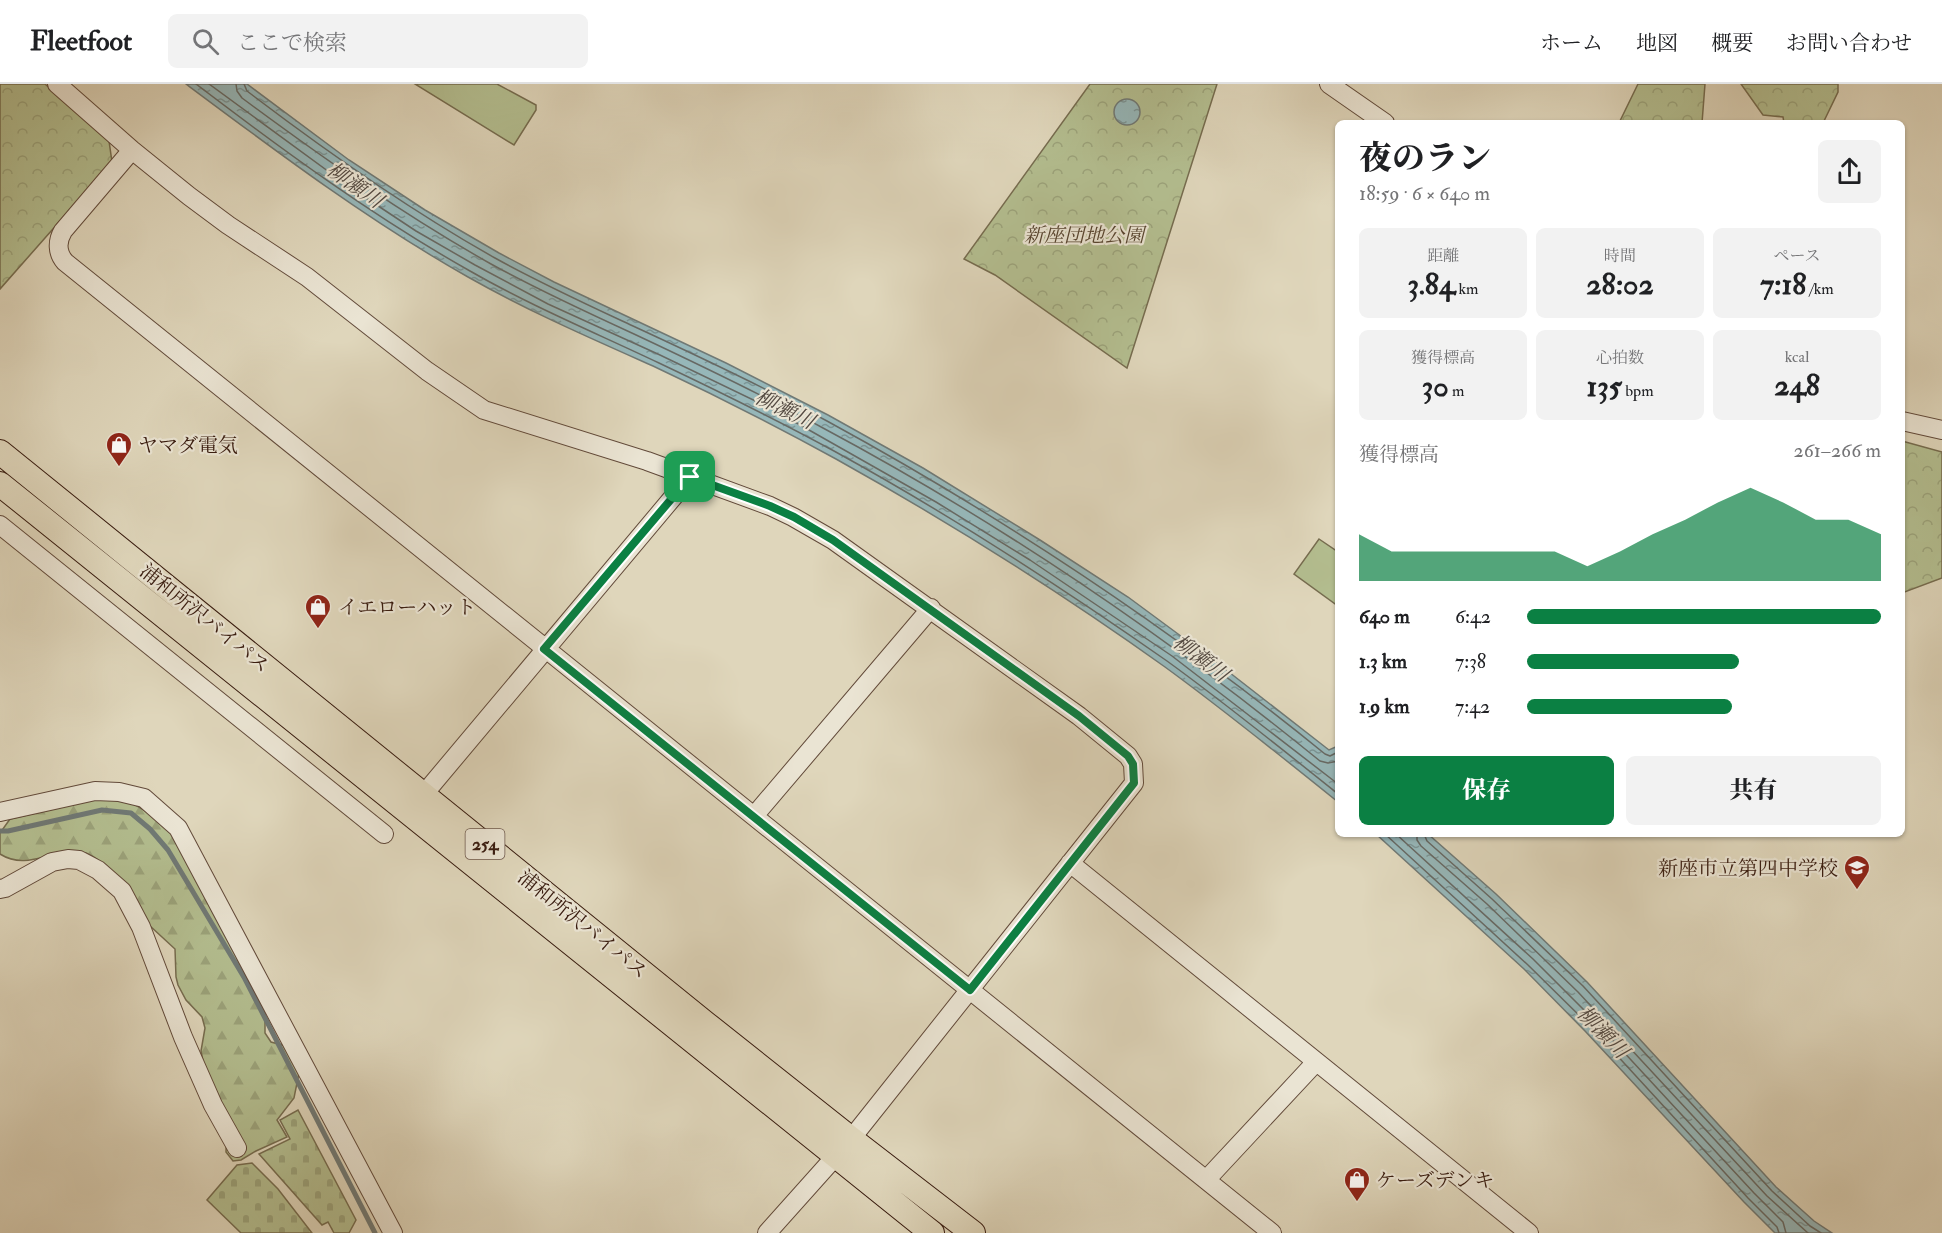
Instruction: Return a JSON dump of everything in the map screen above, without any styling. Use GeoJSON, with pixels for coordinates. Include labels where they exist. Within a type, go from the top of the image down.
{"type":"FeatureCollection","features":[{"type":"Feature","properties":{"kind":"highway","name":"浦和所沢バイパス"},"geometry":{"type":"LineString","coordinates":[[0,452],[424,794],[843,1148],[932,1233]]}},
{"type":"Feature","properties":{"kind":"highway","name":"浦和所沢バイパス"},"geometry":{"type":"LineString","coordinates":[[0,483],[843,1148],[973,1233]]}},
{"type":"Feature","properties":{"kind":"street"},"geometry":{"type":"LineString","coordinates":[[57,84],[132,150],[228,225],[307,277],[427,371],[484,410],[616,451],[770,506],[794,517],[833,540],[931,608],[1079,716],[1128,756],[1133,764],[1134,783],[843,1148],[767,1233]]}},
{"type":"Feature","properties":{"kind":"street"},"geometry":{"type":"LineString","coordinates":[[1329,84],[1382,120]]}},
{"type":"Feature","properties":{"kind":"street"},"geometry":{"type":"LineString","coordinates":[[132,150],[63,231],[59,241],[62,260],[1272,1233]]}},
{"type":"Feature","properties":{"kind":"street"},"geometry":{"type":"LineString","coordinates":[[1905,422],[1942,430]]}},
{"type":"Feature","properties":{"kind":"street"},"geometry":{"type":"LineString","coordinates":[[424,794],[690,477]]}},
{"type":"Feature","properties":{"kind":"street"},"geometry":{"type":"LineString","coordinates":[[0,525],[384,834]]}},
{"type":"Feature","properties":{"kind":"street"},"geometry":{"type":"LineString","coordinates":[[754,816],[931,608]]}},
{"type":"Feature","properties":{"kind":"street"},"geometry":{"type":"LineString","coordinates":[[0,812],[95,791],[119,792],[144,798],[178,828],[393,1233]]}},
{"type":"Feature","properties":{"kind":"street"},"geometry":{"type":"LineString","coordinates":[[0,890],[52,862],[68,859],[79,860],[98,870],[122,891],[141,927],[183,1037],[209,1096],[237,1148]]}},
{"type":"Feature","properties":{"kind":"street"},"geometry":{"type":"LineString","coordinates":[[1070,863],[1529,1233]]}},
{"type":"Feature","properties":{"kind":"street"},"geometry":{"type":"LineString","coordinates":[[1206,1180],[1316,1062]]}},
{"type":"Feature","properties":{"kind":"green space"},"geometry":{"type":"Polygon","coordinates":[[[0,84],[45,84],[109,141],[112,162],[0,289],[0,84]]]}},
{"type":"Feature","properties":{"kind":"green space"},"geometry":{"type":"Polygon","coordinates":[[[415,84],[497,84],[536,105],[536,110],[514,145],[415,84]]]}},
{"type":"Feature","properties":{"kind":"green space","name":"新座団地公園"},"geometry":{"type":"Polygon","coordinates":[[[1090,84],[1217,84],[1127,368],[995,275],[964,259],[1090,84]]]}},
{"type":"Feature","properties":{"kind":"green space"},"geometry":{"type":"Polygon","coordinates":[[[1638,84],[1705,84],[1702,120],[1620,120],[1638,84]]]}},
{"type":"Feature","properties":{"kind":"green space"},"geometry":{"type":"Polygon","coordinates":[[[1741,84],[1838,84],[1838,92],[1824,120],[1784,120],[1783,117],[1763,115],[1741,84]]]}},
{"type":"Feature","properties":{"kind":"green space"},"geometry":{"type":"Polygon","coordinates":[[[1905,442],[1942,452],[1942,578],[1905,592],[1905,442]]]}},
{"type":"Feature","properties":{"kind":"green space"},"geometry":{"type":"Polygon","coordinates":[[[1319,539],[1335,550],[1335,604],[1294,574],[1319,539]]]}},
{"type":"Feature","properties":{"kind":"green space"},"geometry":{"type":"Polygon","coordinates":[[[101,798],[132,803],[156,817],[169,828],[265,1008],[265,1033],[271,1042],[286,1046],[299,1073],[294,1098],[277,1120],[287,1137],[241,1160],[233,1161],[226,1152],[227,1119],[204,1066],[201,1051],[205,1028],[202,1017],[186,1000],[178,985],[175,949],[149,925],[102,863],[90,855],[75,852],[21,860],[0,854],[0,833],[10,819],[101,798]]]}},
{"type":"Feature","properties":{"kind":"green space"},"geometry":{"type":"Polygon","coordinates":[[[298,1110],[356,1220],[349,1233],[334,1233],[328,1222],[322,1225],[259,1154],[290,1139],[280,1120],[298,1110]]]}},
{"type":"Feature","properties":{"kind":"green space"},"geometry":{"type":"Polygon","coordinates":[[[252,1163],[278,1189],[312,1233],[241,1233],[207,1200],[237,1165],[252,1163]]]}},
{"type":"Feature","properties":{"kind":"water","name":"柳瀬川"},"geometry":{"type":"Polygon","coordinates":[[[186,84],[247,84],[349,160],[425,210],[499,253],[828,415],[923,468],[1040,540],[1128,597],[1329,750],[1335,747],[1335,800],[1231,716],[1165,667],[1085,612],[962,533],[836,459],[745,411],[536,313],[468,277],[395,233],[289,160],[186,84]]]}},
{"type":"Feature","properties":{"kind":"water"},"geometry":{"type":"Polygon","coordinates":[[[1127,99],[1136,103],[1140,112],[1136,121],[1127,125],[1118,121],[1114,112],[1118,103],[1127,99]]]}},
{"type":"Feature","properties":{"kind":"water","name":"柳瀬川"},"geometry":{"type":"Polygon","coordinates":[[[1379,837],[1431,837],[1496,894],[1587,982],[1776,1187],[1814,1221],[1832,1233],[1775,1233],[1524,969],[1379,837]]]}},
{"type":"Feature","properties":{"kind":"waterway"},"geometry":{"type":"LineString","coordinates":[[0,831],[102,810],[131,813],[150,829],[168,850],[245,979],[375,1233]]}},
{"type":"Feature","properties":{"kind":"place","name":"ヤマダ電気"},"geometry":{"type":"Point","coordinates":[119,468]}},
{"type":"Feature","properties":{"kind":"place","name":"イエローハット"},"geometry":{"type":"Point","coordinates":[318,630]}},
{"type":"Feature","properties":{"kind":"place","name":"新座市立第四中学校"},"geometry":{"type":"Point","coordinates":[1857,891]}},
{"type":"Feature","properties":{"kind":"place","name":"ケーズデンキ"},"geometry":{"type":"Point","coordinates":[1357,1203]}},
{"type":"Feature","properties":{"kind":"route"},"geometry":{"type":"LineString","coordinates":[[690,477],[770,506],[833,540],[1079,716],[1128,756],[1133,764],[1134,783],[970,990],[544,649],[690,477]]}}]}
